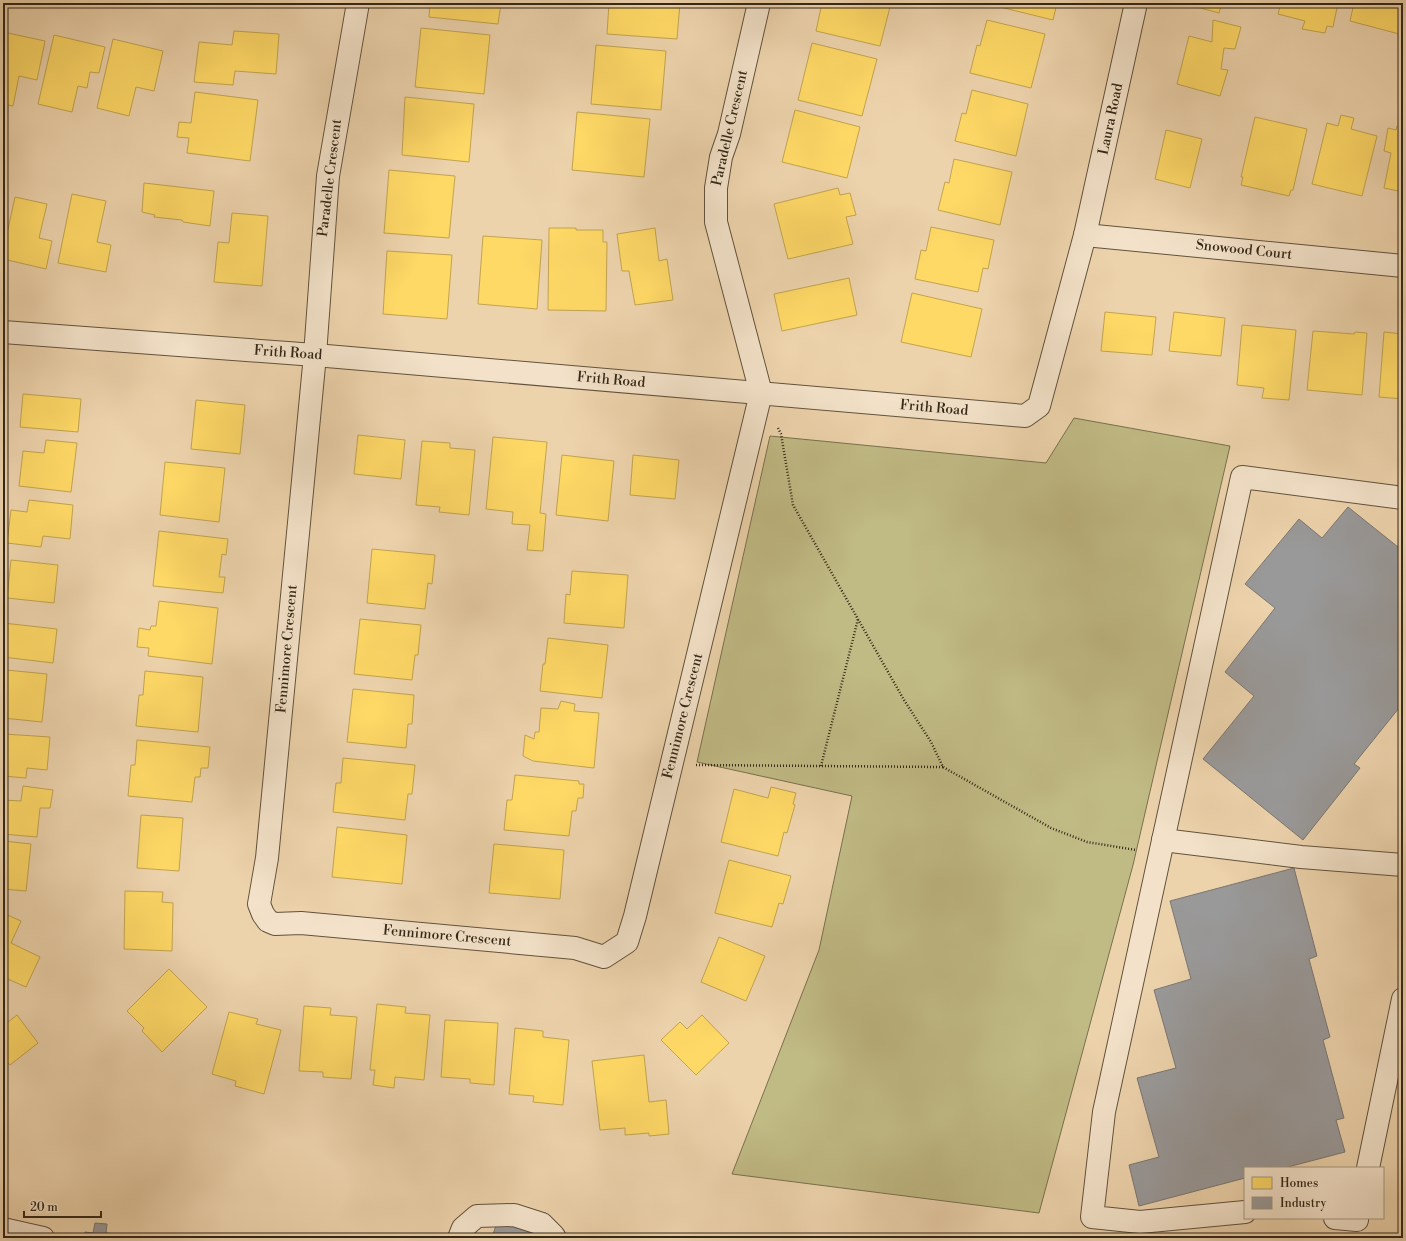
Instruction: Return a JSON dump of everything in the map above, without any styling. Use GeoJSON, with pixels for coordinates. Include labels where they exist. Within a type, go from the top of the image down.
{"type":"FeatureCollection","features":[{"type":"Feature","properties":{"kind":"street","name":"Paradelle Crescent"},"geometry":{"type":"LineString","coordinates":[[315,355],[328,176],[358,3]]}},
{"type":"Feature","properties":{"kind":"street","name":"Paradelle Crescent"},"geometry":{"type":"LineString","coordinates":[[759,3],[729,134],[721,157],[716,188],[716,222],[760,393]]}},
{"type":"Feature","properties":{"kind":"street","name":"Laura Road"},"geometry":{"type":"LineString","coordinates":[[1085,235],[1136,3]]}},
{"type":"Feature","properties":{"kind":"street","name":"Frith Road"},"geometry":{"type":"LineString","coordinates":[[3,332],[315,355],[1025,416],[1039,406],[1085,235]]}},
{"type":"Feature","properties":{"kind":"street","name":"Snowood Court"},"geometry":{"type":"LineString","coordinates":[[1085,235],[1403,266]]}},
{"type":"Feature","properties":{"kind":"street","name":"Fennimore Crescent"},"geometry":{"type":"LineString","coordinates":[[315,355],[267,858],[259,904],[263,914],[268,921],[275,924],[301,923],[574,948],[604,958],[627,942],[760,393]]}},
{"type":"Feature","properties":{"kind":"street"},"geometry":{"type":"LineString","coordinates":[[1244,1212],[1140,1222],[1092,1217],[1104,1112],[1242,477],[1403,498]]}},
{"type":"Feature","properties":{"kind":"street"},"geometry":{"type":"LineString","coordinates":[[1163,840],[1301,858],[1403,865]]}},
{"type":"Feature","properties":{"kind":"street"},"geometry":{"type":"LineString","coordinates":[[1368,1167],[1403,999]]}},
{"type":"Feature","properties":{"kind":"street"},"geometry":{"type":"LineString","coordinates":[[459,1238],[463,1228],[477,1216],[514,1215],[542,1224],[555,1238]]}},
{"type":"Feature","properties":{"kind":"street"},"geometry":{"type":"LineString","coordinates":[[1346,1219],[1358,1219]]}},
{"type":"Feature","properties":{"kind":"street"},"geometry":{"type":"LineString","coordinates":[[3,1229],[43,1238]]}},
{"type":"Feature","properties":{"kind":"path"},"geometry":{"type":"LineString","coordinates":[[778,427],[781,434],[793,505],[904,700],[931,742],[943,767]]}},
{"type":"Feature","properties":{"kind":"path"},"geometry":{"type":"LineString","coordinates":[[821,766],[858,619]]}},
{"type":"Feature","properties":{"kind":"path"},"geometry":{"type":"LineString","coordinates":[[671,765],[943,767],[1051,828],[1087,842],[1139,850]]}},
{"type":"Feature","properties":{"kind":"shaded area"},"geometry":{"type":"Polygon","coordinates":[[[1074,418],[1230,446],[1133,865],[1039,1213],[732,1174],[819,950],[852,796],[697,762],[770,436],[1046,463],[1074,418]]]}},
{"type":"Feature","properties":{"kind":"building: Homes"},"geometry":{"type":"Polygon","coordinates":[[[430,3],[501,3],[498,24],[429,17],[430,3]]]}},
{"type":"Feature","properties":{"kind":"building: Homes"},"geometry":{"type":"Polygon","coordinates":[[[609,3],[680,3],[677,39],[607,34],[609,3]]]}},
{"type":"Feature","properties":{"kind":"building: Homes"},"geometry":{"type":"Polygon","coordinates":[[[822,3],[891,3],[880,46],[816,31],[822,3]]]}},
{"type":"Feature","properties":{"kind":"building: Homes"},"geometry":{"type":"Polygon","coordinates":[[[1001,3],[1057,3],[1053,20],[1000,7],[1001,3]]]}},
{"type":"Feature","properties":{"kind":"building: Homes"},"geometry":{"type":"Polygon","coordinates":[[[1193,3],[1222,3],[1219,13],[1193,6],[1193,3]]]}},
{"type":"Feature","properties":{"kind":"building: Homes"},"geometry":{"type":"Polygon","coordinates":[[[1281,3],[1338,3],[1333,27],[1327,26],[1325,33],[1302,29],[1305,21],[1278,14],[1281,3]]]}},
{"type":"Feature","properties":{"kind":"building: Homes"},"geometry":{"type":"Polygon","coordinates":[[[1354,3],[1403,3],[1403,35],[1350,21],[1354,3]]]}},
{"type":"Feature","properties":{"kind":"building: Homes"},"geometry":{"type":"Polygon","coordinates":[[[987,20],[1045,34],[1031,88],[970,73],[977,45],[980,46],[987,20]]]}},
{"type":"Feature","properties":{"kind":"building: Homes"},"geometry":{"type":"Polygon","coordinates":[[[1213,20],[1241,27],[1235,49],[1224,48],[1221,69],[1228,70],[1220,96],[1177,84],[1189,36],[1212,42],[1213,20]]]}},
{"type":"Feature","properties":{"kind":"building: Homes"},"geometry":{"type":"Polygon","coordinates":[[[421,28],[490,35],[484,94],[415,87],[421,28]]]}},
{"type":"Feature","properties":{"kind":"building: Homes"},"geometry":{"type":"Polygon","coordinates":[[[234,31],[279,34],[276,74],[235,71],[233,85],[194,82],[199,42],[232,45],[234,31]]]}},
{"type":"Feature","properties":{"kind":"building: Homes"},"geometry":{"type":"Polygon","coordinates":[[[3,32],[45,41],[37,80],[19,76],[13,106],[3,104],[3,32]]]}},
{"type":"Feature","properties":{"kind":"building: Homes"},"geometry":{"type":"Polygon","coordinates":[[[54,35],[105,47],[99,73],[90,72],[87,88],[78,86],[72,112],[38,104],[54,35]]]}},
{"type":"Feature","properties":{"kind":"building: Homes"},"geometry":{"type":"Polygon","coordinates":[[[113,39],[163,51],[154,91],[136,87],[129,116],[97,108],[113,39]]]}},
{"type":"Feature","properties":{"kind":"building: Homes"},"geometry":{"type":"Polygon","coordinates":[[[812,43],[877,59],[862,116],[798,100],[812,43]]]}},
{"type":"Feature","properties":{"kind":"building: Homes"},"geometry":{"type":"Polygon","coordinates":[[[596,45],[666,51],[661,110],[591,104],[596,45]]]}},
{"type":"Feature","properties":{"kind":"building: Homes"},"geometry":{"type":"Polygon","coordinates":[[[972,90],[1028,104],[1016,156],[955,141],[962,113],[966,114],[972,90]]]}},
{"type":"Feature","properties":{"kind":"building: Homes"},"geometry":{"type":"Polygon","coordinates":[[[195,92],[258,100],[250,161],[187,153],[189,138],[177,137],[179,122],[191,123],[195,92]]]}},
{"type":"Feature","properties":{"kind":"building: Homes"},"geometry":{"type":"Polygon","coordinates":[[[405,97],[474,104],[469,162],[402,155],[405,97]]]}},
{"type":"Feature","properties":{"kind":"building: Homes"},"geometry":{"type":"Polygon","coordinates":[[[795,110],[860,127],[847,178],[782,162],[795,110]]]}},
{"type":"Feature","properties":{"kind":"building: Homes"},"geometry":{"type":"Polygon","coordinates":[[[577,112],[650,119],[644,177],[572,170],[577,112]]]}},
{"type":"Feature","properties":{"kind":"building: Homes"},"geometry":{"type":"Polygon","coordinates":[[[1341,115],[1354,118],[1351,129],[1377,136],[1362,196],[1312,184],[1327,123],[1338,126],[1341,115]]]}},
{"type":"Feature","properties":{"kind":"building: Homes"},"geometry":{"type":"Polygon","coordinates":[[[1255,117],[1307,129],[1293,190],[1291,190],[1289,196],[1241,185],[1243,177],[1241,177],[1255,117]]]}},
{"type":"Feature","properties":{"kind":"building: Homes"},"geometry":{"type":"Polygon","coordinates":[[[1397,126],[1403,128],[1403,192],[1384,188],[1391,153],[1384,151],[1388,128],[1396,130],[1397,126]]]}},
{"type":"Feature","properties":{"kind":"building: Homes"},"geometry":{"type":"Polygon","coordinates":[[[1166,130],[1202,139],[1190,188],[1155,179],[1166,130]]]}},
{"type":"Feature","properties":{"kind":"building: Homes"},"geometry":{"type":"Polygon","coordinates":[[[954,159],[1012,172],[1000,225],[938,210],[945,182],[949,183],[954,159]]]}},
{"type":"Feature","properties":{"kind":"building: Homes"},"geometry":{"type":"Polygon","coordinates":[[[389,170],[455,176],[449,238],[384,233],[389,170]]]}},
{"type":"Feature","properties":{"kind":"building: Homes"},"geometry":{"type":"Polygon","coordinates":[[[144,183],[214,191],[210,226],[183,222],[182,220],[154,217],[155,215],[142,212],[144,183]]]}},
{"type":"Feature","properties":{"kind":"building: Homes"},"geometry":{"type":"Polygon","coordinates":[[[838,188],[840,195],[850,193],[856,215],[846,217],[853,244],[788,259],[774,204],[838,188]]]}},
{"type":"Feature","properties":{"kind":"building: Homes"},"geometry":{"type":"Polygon","coordinates":[[[72,194],[106,201],[97,242],[111,245],[106,272],[58,263],[72,194]]]}},
{"type":"Feature","properties":{"kind":"building: Homes"},"geometry":{"type":"Polygon","coordinates":[[[15,197],[47,204],[39,238],[52,241],[46,269],[3,259],[3,252],[15,197]]]}},
{"type":"Feature","properties":{"kind":"building: Homes"},"geometry":{"type":"Polygon","coordinates":[[[232,213],[268,216],[262,286],[214,282],[218,242],[229,243],[232,213]]]}},
{"type":"Feature","properties":{"kind":"building: Homes"},"geometry":{"type":"Polygon","coordinates":[[[931,227],[994,240],[988,269],[983,268],[978,292],[915,279],[921,250],[926,251],[931,227]]]}},
{"type":"Feature","properties":{"kind":"building: Homes"},"geometry":{"type":"Polygon","coordinates":[[[549,228],[603,230],[603,242],[607,242],[606,311],[548,310],[549,228]]]}},
{"type":"Feature","properties":{"kind":"building: Homes"},"geometry":{"type":"Polygon","coordinates":[[[655,228],[659,261],[667,259],[673,300],[635,305],[629,271],[622,271],[617,234],[655,228]]]}},
{"type":"Feature","properties":{"kind":"building: Homes"},"geometry":{"type":"Polygon","coordinates":[[[483,236],[542,240],[537,309],[478,304],[483,236]]]}},
{"type":"Feature","properties":{"kind":"building: Homes"},"geometry":{"type":"Polygon","coordinates":[[[387,251],[452,255],[447,319],[383,314],[387,251]]]}},
{"type":"Feature","properties":{"kind":"building: Homes"},"geometry":{"type":"Polygon","coordinates":[[[849,278],[857,315],[782,331],[774,294],[849,278]]]}},
{"type":"Feature","properties":{"kind":"building: Homes"},"geometry":{"type":"Polygon","coordinates":[[[912,293],[982,309],[971,357],[901,342],[912,293]]]}},
{"type":"Feature","properties":{"kind":"building: Homes"},"geometry":{"type":"Polygon","coordinates":[[[1105,312],[1156,317],[1152,355],[1101,351],[1105,312]]]}},
{"type":"Feature","properties":{"kind":"building: Homes"},"geometry":{"type":"Polygon","coordinates":[[[1174,312],[1225,318],[1221,356],[1169,351],[1174,312]]]}},
{"type":"Feature","properties":{"kind":"building: Homes"},"geometry":{"type":"Polygon","coordinates":[[[1242,325],[1296,330],[1289,400],[1262,398],[1264,388],[1237,385],[1242,325]]]}},
{"type":"Feature","properties":{"kind":"building: Homes"},"geometry":{"type":"Polygon","coordinates":[[[1313,331],[1354,334],[1355,332],[1367,333],[1362,395],[1307,390],[1313,331]]]}},
{"type":"Feature","properties":{"kind":"building: Homes"},"geometry":{"type":"Polygon","coordinates":[[[1384,332],[1403,334],[1403,399],[1379,397],[1384,332]]]}},
{"type":"Feature","properties":{"kind":"building: Homes"},"geometry":{"type":"Polygon","coordinates":[[[23,394],[81,399],[78,432],[20,427],[23,394]]]}},
{"type":"Feature","properties":{"kind":"building: Homes"},"geometry":{"type":"Polygon","coordinates":[[[196,400],[245,405],[240,454],[191,449],[196,400]]]}},
{"type":"Feature","properties":{"kind":"building: Homes"},"geometry":{"type":"Polygon","coordinates":[[[358,435],[405,440],[401,479],[354,474],[358,435]]]}},
{"type":"Feature","properties":{"kind":"building: Homes"},"geometry":{"type":"Polygon","coordinates":[[[493,437],[547,442],[540,513],[546,514],[543,551],[527,550],[530,525],[512,524],[513,512],[486,509],[493,437]]]}},
{"type":"Feature","properties":{"kind":"building: Homes"},"geometry":{"type":"Polygon","coordinates":[[[46,440],[77,443],[71,492],[19,486],[23,451],[44,453],[46,440]]]}},
{"type":"Feature","properties":{"kind":"building: Homes"},"geometry":{"type":"Polygon","coordinates":[[[422,441],[450,443],[450,448],[475,450],[469,515],[439,512],[440,507],[416,505],[422,441]]]}},
{"type":"Feature","properties":{"kind":"building: Homes"},"geometry":{"type":"Polygon","coordinates":[[[562,455],[614,461],[608,521],[556,515],[562,455]]]}},
{"type":"Feature","properties":{"kind":"building: Homes"},"geometry":{"type":"Polygon","coordinates":[[[633,455],[679,460],[675,499],[630,495],[633,455]]]}},
{"type":"Feature","properties":{"kind":"building: Homes"},"geometry":{"type":"Polygon","coordinates":[[[165,462],[225,468],[219,522],[160,515],[165,462]]]}},
{"type":"Feature","properties":{"kind":"building: Homes"},"geometry":{"type":"Polygon","coordinates":[[[29,500],[73,505],[70,539],[43,536],[41,547],[7,543],[11,510],[27,512],[29,500]]]}},
{"type":"Feature","properties":{"kind":"building: Homes"},"geometry":{"type":"Polygon","coordinates":[[[159,531],[228,539],[226,555],[222,554],[219,577],[225,577],[223,593],[153,586],[159,531]]]}},
{"type":"Feature","properties":{"kind":"building: Homes"},"geometry":{"type":"Polygon","coordinates":[[[372,549],[435,555],[432,584],[428,583],[425,609],[367,603],[372,549]]]}},
{"type":"Feature","properties":{"kind":"building: Homes"},"geometry":{"type":"Polygon","coordinates":[[[11,560],[58,565],[54,603],[7,598],[11,560]]]}},
{"type":"Feature","properties":{"kind":"building: Homes"},"geometry":{"type":"Polygon","coordinates":[[[572,571],[628,575],[624,628],[564,623],[566,594],[570,595],[572,571]]]}},
{"type":"Feature","properties":{"kind":"building: Homes"},"geometry":{"type":"Polygon","coordinates":[[[159,601],[218,608],[212,664],[148,656],[149,648],[137,647],[139,628],[150,630],[151,626],[156,626],[159,601]]]}},
{"type":"Feature","properties":{"kind":"building: Homes"},"geometry":{"type":"Polygon","coordinates":[[[360,619],[421,625],[418,655],[415,655],[412,680],[354,674],[360,619]]]}},
{"type":"Feature","properties":{"kind":"building: Homes"},"geometry":{"type":"Polygon","coordinates":[[[3,623],[57,629],[53,663],[3,657],[3,623]]]}},
{"type":"Feature","properties":{"kind":"building: Homes"},"geometry":{"type":"Polygon","coordinates":[[[548,638],[608,645],[602,698],[540,691],[548,638]]]}},
{"type":"Feature","properties":{"kind":"building: Homes"},"geometry":{"type":"Polygon","coordinates":[[[6,670],[47,674],[42,722],[3,718],[3,678],[5,678],[6,670]]]}},
{"type":"Feature","properties":{"kind":"building: Homes"},"geometry":{"type":"Polygon","coordinates":[[[145,671],[203,677],[198,732],[136,726],[139,695],[143,695],[145,671]]]}},
{"type":"Feature","properties":{"kind":"building: Homes"},"geometry":{"type":"Polygon","coordinates":[[[353,689],[414,695],[412,724],[408,724],[406,748],[347,742],[353,689]]]}},
{"type":"Feature","properties":{"kind":"building: Homes"},"geometry":{"type":"Polygon","coordinates":[[[561,701],[575,704],[574,711],[599,713],[594,768],[533,761],[523,756],[525,735],[534,739],[535,732],[539,732],[541,708],[558,709],[561,701]]]}},
{"type":"Feature","properties":{"kind":"building: Homes"},"geometry":{"type":"Polygon","coordinates":[[[4,734],[50,737],[47,770],[27,768],[26,778],[3,776],[4,734]]]}},
{"type":"Feature","properties":{"kind":"building: Homes"},"geometry":{"type":"Polygon","coordinates":[[[137,740],[210,747],[208,768],[201,768],[200,777],[195,777],[192,802],[128,796],[131,765],[135,765],[137,740]]]}},
{"type":"Feature","properties":{"kind":"building: Homes"},"geometry":{"type":"Polygon","coordinates":[[[343,758],[415,765],[412,794],[408,794],[405,820],[333,812],[336,783],[341,783],[343,758]]]}},
{"type":"Feature","properties":{"kind":"building: Homes"},"geometry":{"type":"Polygon","coordinates":[[[515,775],[579,781],[579,784],[584,784],[583,798],[578,798],[576,811],[572,811],[569,836],[504,830],[507,800],[512,800],[515,775]]]}},
{"type":"Feature","properties":{"kind":"building: Homes"},"geometry":{"type":"Polygon","coordinates":[[[23,786],[53,790],[50,808],[40,808],[37,837],[3,834],[3,800],[21,801],[23,786]]]}},
{"type":"Feature","properties":{"kind":"building: Homes"},"geometry":{"type":"Polygon","coordinates":[[[771,787],[796,793],[793,804],[795,805],[787,833],[784,832],[778,856],[721,842],[734,789],[768,798],[771,787]]]}},
{"type":"Feature","properties":{"kind":"building: Homes"},"geometry":{"type":"Polygon","coordinates":[[[141,815],[183,818],[179,871],[137,868],[141,815]]]}},
{"type":"Feature","properties":{"kind":"building: Homes"},"geometry":{"type":"Polygon","coordinates":[[[337,827],[407,835],[402,884],[332,877],[337,827]]]}},
{"type":"Feature","properties":{"kind":"building: Homes"},"geometry":{"type":"Polygon","coordinates":[[[3,841],[31,844],[26,891],[3,889],[3,841]]]}},
{"type":"Feature","properties":{"kind":"building: Homes"},"geometry":{"type":"Polygon","coordinates":[[[494,844],[564,850],[560,899],[489,893],[494,844]]]}},
{"type":"Feature","properties":{"kind":"building: Homes"},"geometry":{"type":"Polygon","coordinates":[[[729,860],[791,876],[783,904],[779,903],[772,927],[715,913],[729,860]]]}},
{"type":"Feature","properties":{"kind":"building: Homes"},"geometry":{"type":"Polygon","coordinates":[[[125,891],[163,892],[162,902],[173,903],[172,951],[124,949],[125,891]]]}},
{"type":"Feature","properties":{"kind":"building: Homes"},"geometry":{"type":"Polygon","coordinates":[[[3,913],[21,921],[11,943],[40,957],[26,987],[3,977],[3,913]]]}},
{"type":"Feature","properties":{"kind":"building: Homes"},"geometry":{"type":"Polygon","coordinates":[[[719,937],[765,956],[746,1001],[701,982],[719,937]]]}},
{"type":"Feature","properties":{"kind":"building: Homes"},"geometry":{"type":"Polygon","coordinates":[[[169,969],[207,1007],[162,1052],[142,1031],[144,1028],[127,1011],[169,969]]]}},
{"type":"Feature","properties":{"kind":"building: Homes"},"geometry":{"type":"Polygon","coordinates":[[[377,1004],[406,1007],[405,1013],[430,1015],[424,1080],[395,1077],[394,1088],[373,1085],[375,1070],[370,1070],[377,1004]]]}},
{"type":"Feature","properties":{"kind":"building: Homes"},"geometry":{"type":"Polygon","coordinates":[[[304,1006],[331,1008],[330,1015],[357,1017],[351,1079],[323,1077],[323,1072],[299,1071],[304,1006]]]}},
{"type":"Feature","properties":{"kind":"building: Homes"},"geometry":{"type":"Polygon","coordinates":[[[229,1012],[258,1019],[256,1024],[281,1030],[264,1094],[235,1086],[236,1081],[212,1074],[229,1012]]]}},
{"type":"Feature","properties":{"kind":"building: Homes"},"geometry":{"type":"Polygon","coordinates":[[[17,1015],[38,1043],[10,1065],[3,1057],[3,1026],[17,1015]]]}},
{"type":"Feature","properties":{"kind":"building: Homes"},"geometry":{"type":"Polygon","coordinates":[[[702,1015],[729,1043],[696,1075],[661,1040],[680,1022],[687,1029],[702,1015]]]}},
{"type":"Feature","properties":{"kind":"building: Homes"},"geometry":{"type":"Polygon","coordinates":[[[445,1020],[498,1023],[494,1085],[470,1083],[470,1079],[441,1077],[445,1020]]]}},
{"type":"Feature","properties":{"kind":"building: Homes"},"geometry":{"type":"Polygon","coordinates":[[[515,1028],[543,1031],[543,1037],[569,1040],[563,1105],[533,1102],[534,1096],[509,1094],[515,1028]]]}},
{"type":"Feature","properties":{"kind":"building: Homes"},"geometry":{"type":"Polygon","coordinates":[[[644,1055],[649,1102],[666,1100],[669,1134],[649,1136],[649,1133],[625,1135],[625,1128],[600,1130],[592,1061],[644,1055]]]}},
{"type":"Feature","properties":{"kind":"building: Industry"},"geometry":{"type":"Polygon","coordinates":[[[1348,507],[1403,551],[1403,689],[1399,695],[1403,698],[1403,703],[1354,764],[1360,768],[1303,840],[1203,759],[1254,696],[1225,672],[1275,608],[1245,584],[1299,519],[1322,538],[1348,507]]]}},
{"type":"Feature","properties":{"kind":"building: Industry"},"geometry":{"type":"Polygon","coordinates":[[[1294,868],[1317,956],[1309,959],[1330,1037],[1323,1040],[1344,1118],[1336,1120],[1345,1152],[1288,1167],[1244,1167],[1244,1178],[1139,1206],[1129,1165],[1159,1157],[1137,1078],[1176,1068],[1154,990],[1191,979],[1170,901],[1294,868]]]}},
{"type":"Feature","properties":{"kind":"building: Industry"},"geometry":{"type":"Polygon","coordinates":[[[95,1223],[107,1224],[106,1233],[164,1238],[84,1238],[85,1232],[93,1233],[95,1223]]]}},
{"type":"Feature","properties":{"kind":"building: Industry"},"geometry":{"type":"Polygon","coordinates":[[[500,1223],[529,1230],[532,1237],[540,1238],[492,1238],[495,1228],[500,1223]]]}}]}
